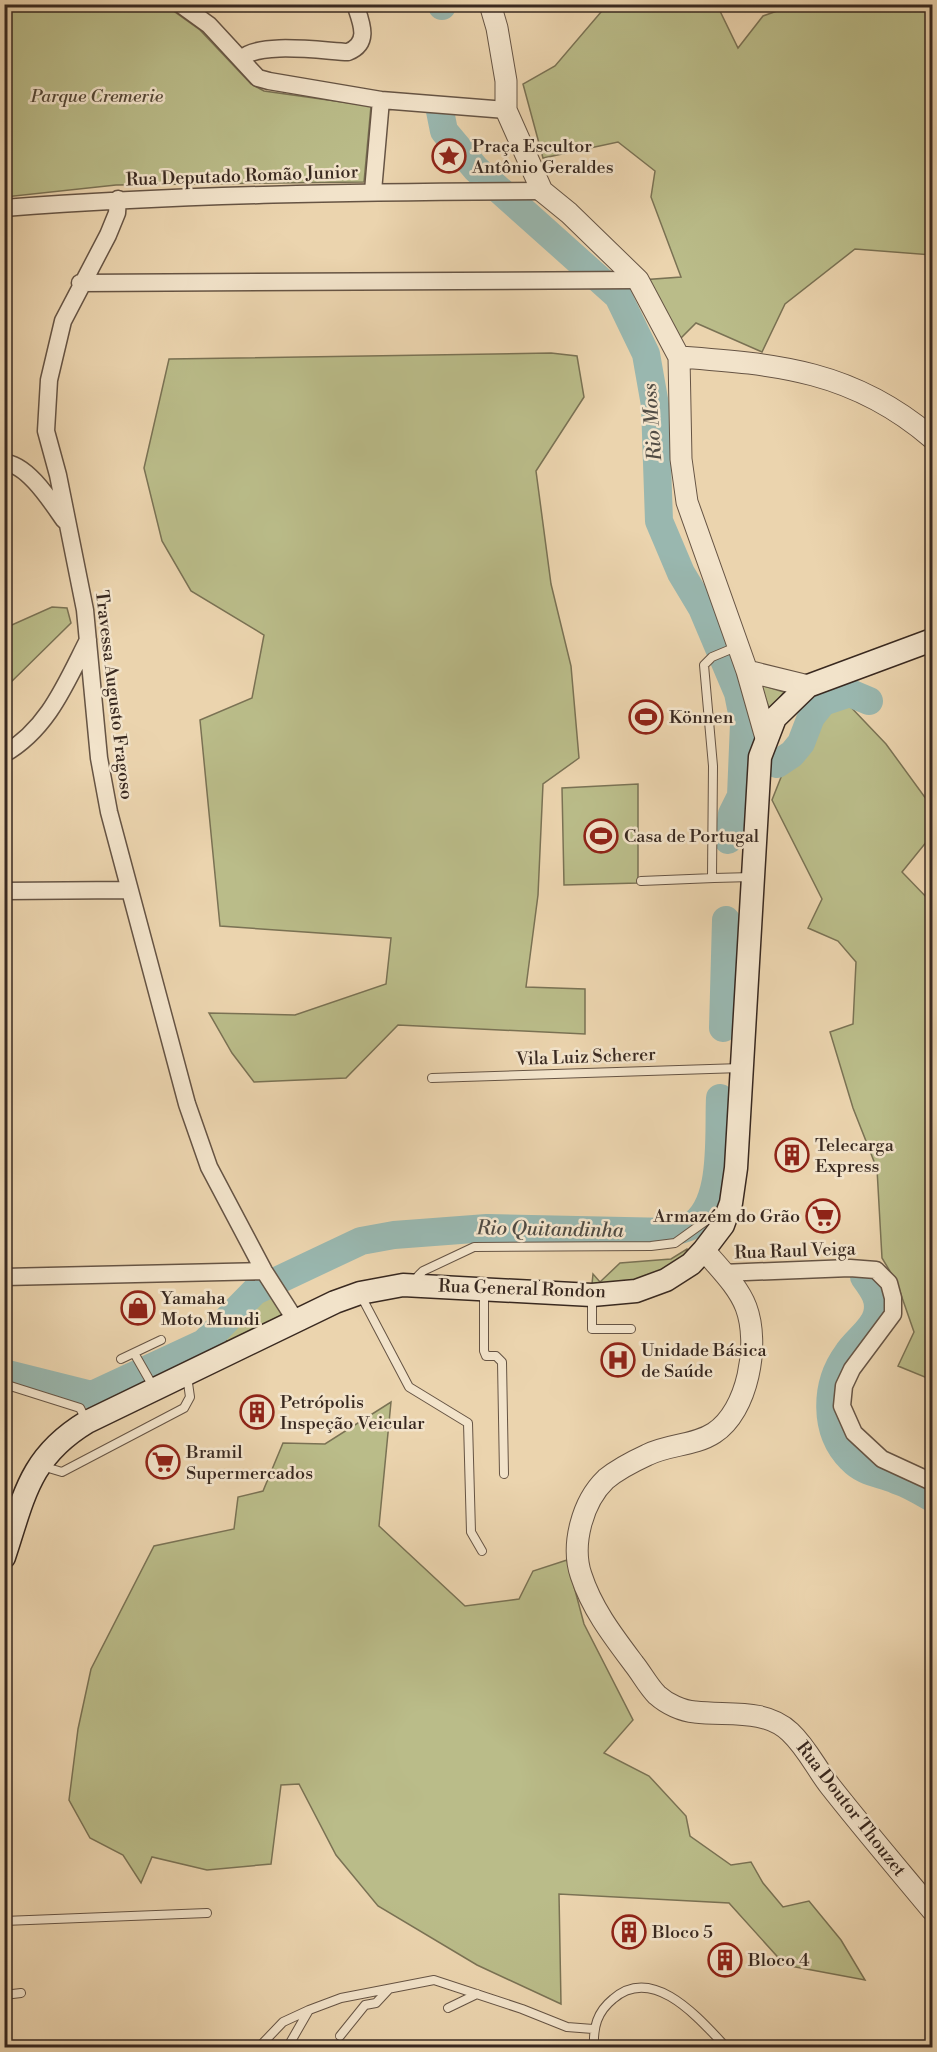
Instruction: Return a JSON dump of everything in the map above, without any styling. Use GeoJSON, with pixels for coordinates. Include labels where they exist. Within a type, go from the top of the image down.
{"type":"FeatureCollection","features":[{"type":"Feature","properties":{"kind":"main road","name":"Rua General Rondon"},"geometry":{"type":"LineString","coordinates":[[4,1557],[26,1490],[39,1464],[65,1436],[87,1422],[360,1293],[403,1285],[417,1285],[592,1295],[636,1291],[666,1280],[691,1264],[723,1225],[731,1203],[736,1168],[760,757],[766,738],[776,718],[808,686],[933,640]]}},
{"type":"Feature","properties":{"kind":"street"},"geometry":{"type":"LineString","coordinates":[[180,4],[209,25],[258,78],[381,100],[506,110]]}},
{"type":"Feature","properties":{"kind":"street"},"geometry":{"type":"LineString","coordinates":[[241,59],[251,52],[268,49],[348,52],[357,48],[361,43],[363,28],[355,4]]}},
{"type":"Feature","properties":{"kind":"street"},"geometry":{"type":"LineString","coordinates":[[490,4],[497,28],[506,81],[506,110],[541,191],[569,213],[638,280],[680,357],[681,459],[687,502],[732,648],[747,671],[766,738]]}},
{"type":"Feature","properties":{"kind":"street"},"geometry":{"type":"LineString","coordinates":[[373,191],[381,100]]}},
{"type":"Feature","properties":{"kind":"street","name":"Rua Deputado Romão Junior"},"geometry":{"type":"LineString","coordinates":[[4,208],[118,199],[373,191],[541,191]]}},
{"type":"Feature","properties":{"kind":"street","name":"Travessa Augusto Fragoso"},"geometry":{"type":"LineString","coordinates":[[118,199],[117,213],[108,235],[80,284],[63,321],[54,351],[46,431],[85,610],[99,758],[128,890],[196,1133],[209,1167],[264,1271],[285,1299],[297,1321]]}},
{"type":"Feature","properties":{"kind":"street"},"geometry":{"type":"LineString","coordinates":[[80,284],[638,280]]}},
{"type":"Feature","properties":{"kind":"street"},"geometry":{"type":"LineString","coordinates":[[680,357],[752,362],[816,375],[873,397],[903,413],[933,438]]}},
{"type":"Feature","properties":{"kind":"street"},"geometry":{"type":"LineString","coordinates":[[4,463],[22,470],[43,492],[68,526]]}},
{"type":"Feature","properties":{"kind":"street"},"geometry":{"type":"LineString","coordinates":[[4,753],[34,733],[53,707],[88,640]]}},
{"type":"Feature","properties":{"kind":"street"},"geometry":{"type":"LineString","coordinates":[[747,671],[808,686]]}},
{"type":"Feature","properties":{"kind":"street"},"geometry":{"type":"LineString","coordinates":[[4,891],[128,890]]}},
{"type":"Feature","properties":{"kind":"street","name":"Rua Doutor Thouzet"},"geometry":{"type":"LineString","coordinates":[[704,1250],[736,1290],[746,1308],[752,1332],[743,1394],[736,1412],[727,1424],[712,1434],[698,1441],[648,1454],[606,1480],[591,1502],[579,1532],[576,1554],[582,1577],[606,1628],[657,1695],[674,1706],[693,1712],[755,1715],[789,1731],[828,1784],[933,1910]]}},
{"type":"Feature","properties":{"kind":"street","name":"Rua Raul Veiga"},"geometry":{"type":"LineString","coordinates":[[722,1273],[850,1268],[876,1270],[889,1282],[892,1314],[852,1369],[844,1386],[842,1406],[854,1433],[882,1459],[933,1482]]}},
{"type":"Feature","properties":{"kind":"street"},"geometry":{"type":"LineString","coordinates":[[4,1277],[264,1271]]}},
{"type":"Feature","properties":{"kind":"lane"},"geometry":{"type":"LineString","coordinates":[[714,878],[712,766],[705,664],[716,655],[732,648]]}},
{"type":"Feature","properties":{"kind":"lane"},"geometry":{"type":"LineString","coordinates":[[641,881],[753,877]]}},
{"type":"Feature","properties":{"kind":"lane","name":"Vila Luiz Scherer"},"geometry":{"type":"LineString","coordinates":[[432,1078],[741,1068]]}},
{"type":"Feature","properties":{"kind":"lane"},"geometry":{"type":"LineString","coordinates":[[417,1285],[418,1276],[423,1271],[474,1246],[651,1246],[675,1243],[707,1220]]}},
{"type":"Feature","properties":{"kind":"lane"},"geometry":{"type":"LineString","coordinates":[[484,1288],[484,1352],[486,1356],[496,1356],[502,1362],[504,1474]]}},
{"type":"Feature","properties":{"kind":"lane"},"geometry":{"type":"LineString","coordinates":[[360,1293],[409,1387],[468,1424],[471,1532],[482,1551]]}},
{"type":"Feature","properties":{"kind":"lane"},"geometry":{"type":"LineString","coordinates":[[592,1295],[592,1329],[631,1329]]}},
{"type":"Feature","properties":{"kind":"lane"},"geometry":{"type":"LineString","coordinates":[[121,1359],[161,1340]]}},
{"type":"Feature","properties":{"kind":"lane"},"geometry":{"type":"LineString","coordinates":[[134,1353],[155,1390]]}},
{"type":"Feature","properties":{"kind":"lane"},"geometry":{"type":"LineString","coordinates":[[39,1464],[62,1472],[184,1408],[190,1397],[187,1376]]}},
{"type":"Feature","properties":{"kind":"lane"},"geometry":{"type":"LineString","coordinates":[[4,1384],[80,1408],[87,1422]]}},
{"type":"Feature","properties":{"kind":"lane"},"geometry":{"type":"LineString","coordinates":[[4,1921],[207,1913]]}},
{"type":"Feature","properties":{"kind":"lane"},"geometry":{"type":"LineString","coordinates":[[261,2045],[283,2022],[309,2010],[341,1998],[434,1980],[567,2027],[594,2029]]}},
{"type":"Feature","properties":{"kind":"lane"},"geometry":{"type":"LineString","coordinates":[[340,2036],[365,2005],[376,2003],[389,1988]]}},
{"type":"Feature","properties":{"kind":"lane"},"geometry":{"type":"LineString","coordinates":[[594,2048],[594,2029],[603,2008],[617,1996],[635,1988],[652,1989],[675,1998],[692,2011],[728,2048]]}},
{"type":"Feature","properties":{"kind":"lane"},"geometry":{"type":"LineString","coordinates":[[4,1995],[21,1993]]}},
{"type":"Feature","properties":{"kind":"lane"},"geometry":{"type":"LineString","coordinates":[[448,2008],[477,1994]]}},
{"type":"Feature","properties":{"kind":"lane"},"geometry":{"type":"LineString","coordinates":[[290,2043],[309,2010]]}},
{"type":"Feature","properties":{"kind":"green space","name":"Parque Cremerie"},"geometry":{"type":"Polygon","coordinates":[[[4,5],[165,5],[200,30],[251,84],[264,91],[371,106],[364,182],[116,185],[5,197],[4,5]]]}},
{"type":"Feature","properties":{"kind":"green space"},"geometry":{"type":"Polygon","coordinates":[[[607,5],[717,5],[738,48],[763,16],[794,5],[932,5],[932,255],[855,249],[785,304],[762,352],[696,323],[676,343],[641,280],[681,277],[651,197],[655,171],[618,142],[543,158],[523,84],[555,66],[607,5]]]}},
{"type":"Feature","properties":{"kind":"green space"},"geometry":{"type":"Polygon","coordinates":[[[551,353],[577,356],[584,397],[536,471],[551,584],[571,666],[579,758],[543,784],[538,895],[526,987],[585,989],[585,1034],[398,1025],[346,1078],[254,1082],[232,1053],[209,1013],[295,1015],[386,984],[391,938],[220,926],[200,720],[252,698],[264,635],[191,591],[162,541],[144,468],[169,359],[551,353]]]}},
{"type":"Feature","properties":{"kind":"green space"},"geometry":{"type":"Polygon","coordinates":[[[52,607],[67,608],[71,623],[5,688],[5,628],[52,607]]]}},
{"type":"Feature","properties":{"kind":"green space"},"geometry":{"type":"Polygon","coordinates":[[[760,685],[784,692],[770,710],[760,685]]]}},
{"type":"Feature","properties":{"kind":"green space"},"geometry":{"type":"Polygon","coordinates":[[[845,701],[886,744],[932,807],[932,835],[902,872],[932,903],[932,1380],[898,1366],[914,1332],[897,1283],[882,1258],[877,1169],[853,1108],[830,1032],[853,1024],[856,962],[838,941],[808,928],[822,899],[772,800],[795,742],[845,701]]]}},
{"type":"Feature","properties":{"kind":"green space","name":"Casa de Portugal"},"geometry":{"type":"Polygon","coordinates":[[[638,784],[638,883],[564,885],[562,788],[638,784]]]}},
{"type":"Feature","properties":{"kind":"green space"},"geometry":{"type":"Polygon","coordinates":[[[687,1249],[690,1253],[655,1275],[633,1282],[592,1284],[593,1274],[600,1282],[620,1263],[671,1259],[687,1249]]]}},
{"type":"Feature","properties":{"kind":"green space"},"geometry":{"type":"Polygon","coordinates":[[[272,1294],[288,1317],[231,1347],[225,1339],[257,1303],[272,1294]]]}},
{"type":"Feature","properties":{"kind":"green space"},"geometry":{"type":"Polygon","coordinates":[[[391,1402],[379,1526],[465,1606],[519,1599],[533,1571],[567,1560],[584,1624],[633,1720],[604,1753],[649,1776],[686,1816],[690,1836],[731,1865],[751,1862],[763,1883],[783,1907],[809,1901],[841,1940],[865,1980],[785,1965],[729,1903],[559,1894],[561,2004],[477,1965],[378,1906],[336,1855],[299,1784],[281,1785],[271,1864],[207,1870],[152,1857],[141,1883],[123,1855],[90,1838],[69,1800],[78,1729],[91,1669],[154,1546],[234,1529],[238,1497],[263,1491],[283,1443],[325,1444],[391,1402]]]}},
{"type":"Feature","properties":{"kind":"waterway","name":"Rio Moss"},"geometry":{"type":"LineString","coordinates":[[440,111],[444,131],[476,169],[618,296],[646,354],[655,405],[659,521],[681,573],[702,608],[738,693],[744,723],[741,796],[732,814],[728,840]]}},
{"type":"Feature","properties":{"kind":"waterway","name":"Rio Quitandinha"},"geometry":{"type":"LineString","coordinates":[[777,764],[792,754],[801,743],[811,717],[823,702],[850,693],[869,701]]}},
{"type":"Feature","properties":{"kind":"waterway","name":"Rio Quitandinha"},"geometry":{"type":"LineString","coordinates":[[723,1028],[726,920]]}},
{"type":"Feature","properties":{"kind":"waterway","name":"Rio Quitandinha"},"geometry":{"type":"LineString","coordinates":[[4,1373],[92,1395],[204,1343],[255,1291],[361,1241],[394,1235],[487,1228],[671,1232],[689,1227],[701,1217],[715,1187],[718,1168],[720,1098]]}},
{"type":"Feature","properties":{"kind":"waterway"},"geometry":{"type":"LineString","coordinates":[[864,1277],[877,1299],[878,1309],[872,1325],[850,1349],[834,1379],[830,1407],[835,1435],[842,1448],[856,1464],[932,1498]]}},
{"type":"Feature","properties":{"kind":"place","name":"Praça Escultor Antônio Geraldes"},"geometry":{"type":"Point","coordinates":[449,156]}},
{"type":"Feature","properties":{"kind":"place","name":"Können"},"geometry":{"type":"Point","coordinates":[646,717]}},
{"type":"Feature","properties":{"kind":"place","name":"Casa de Portugal"},"geometry":{"type":"Point","coordinates":[601,836]}},
{"type":"Feature","properties":{"kind":"place","name":"Telecarga Express"},"geometry":{"type":"Point","coordinates":[792,1155]}},
{"type":"Feature","properties":{"kind":"place","name":"Armazém do Grão"},"geometry":{"type":"Point","coordinates":[823,1216]}},
{"type":"Feature","properties":{"kind":"place","name":"Yamaha Moto Mundi"},"geometry":{"type":"Point","coordinates":[138,1308]}},
{"type":"Feature","properties":{"kind":"place","name":"Unidade Básica de Saúde"},"geometry":{"type":"Point","coordinates":[618,1360]}},
{"type":"Feature","properties":{"kind":"place","name":"Petrópolis Inspeção Veicular"},"geometry":{"type":"Point","coordinates":[257,1412]}},
{"type":"Feature","properties":{"kind":"place","name":"Bramil Supermercados"},"geometry":{"type":"Point","coordinates":[163,1462]}},
{"type":"Feature","properties":{"kind":"place","name":"Bloco 5"},"geometry":{"type":"Point","coordinates":[629,1932]}},
{"type":"Feature","properties":{"kind":"place","name":"Bloco 4"},"geometry":{"type":"Point","coordinates":[725,1960]}}]}
